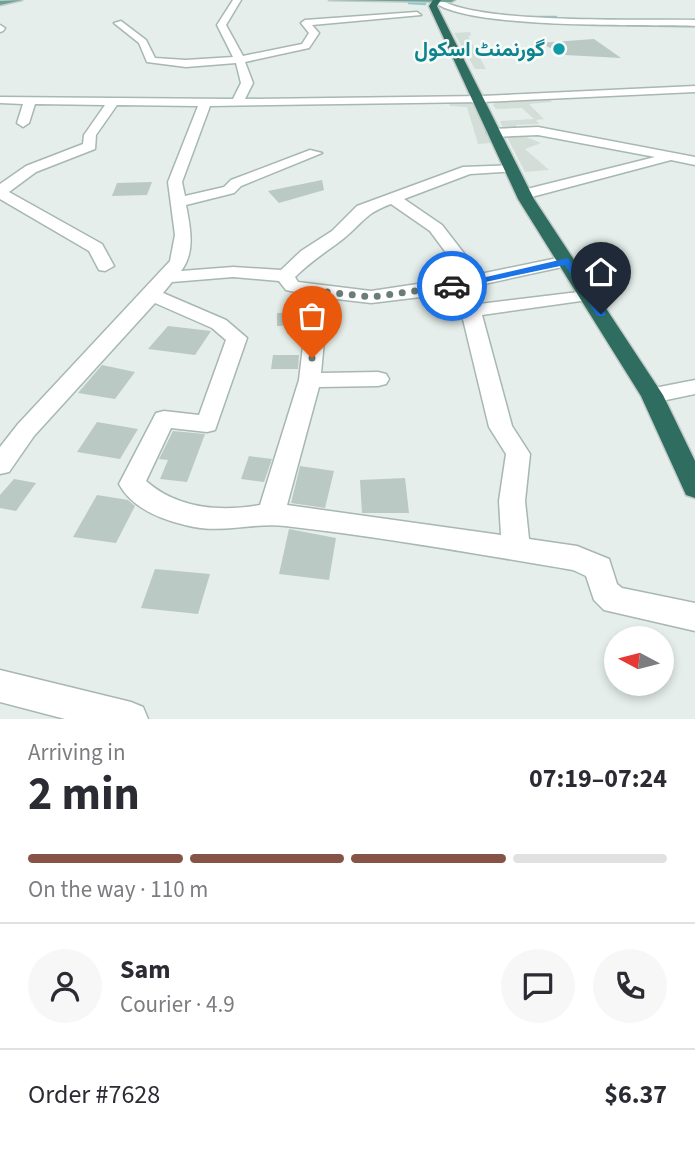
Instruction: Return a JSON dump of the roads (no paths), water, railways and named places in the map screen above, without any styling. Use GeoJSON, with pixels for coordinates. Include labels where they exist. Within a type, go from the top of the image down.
{"type":"FeatureCollection","features":[{"type":"Feature","properties":{"kind":"highway"},"geometry":{"type":"LineString","coordinates":[[437,1],[433,6],[475,99],[524,194],[652,396],[695,488]]}},
{"type":"Feature","properties":{"kind":"main road"},"geometry":{"type":"LineString","coordinates":[[0,3],[18,0]]}},
{"type":"Feature","properties":{"kind":"main road"},"geometry":{"type":"LineString","coordinates":[[333,0],[451,0]]}},
{"type":"Feature","properties":{"kind":"street"},"geometry":{"type":"LineString","coordinates":[[237,0],[221,25],[239,59],[247,83],[237,103]]}},
{"type":"Feature","properties":{"kind":"street"},"geometry":{"type":"LineString","coordinates":[[394,0],[407,2]]}},
{"type":"Feature","properties":{"kind":"street"},"geometry":{"type":"LineString","coordinates":[[437,1],[448,8],[500,17],[695,23]]}},
{"type":"Feature","properties":{"kind":"street"},"geometry":{"type":"LineString","coordinates":[[118,23],[143,41],[151,60],[239,59],[306,46],[314,33],[305,23],[417,15]]}},
{"type":"Feature","properties":{"kind":"street"},"geometry":{"type":"LineString","coordinates":[[0,100],[237,103],[475,99],[695,89]]}},
{"type":"Feature","properties":{"kind":"street"},"geometry":{"type":"LineString","coordinates":[[23,123],[30,101]]}},
{"type":"Feature","properties":{"kind":"street"},"geometry":{"type":"LineString","coordinates":[[105,266],[96,248],[0,192],[31,169],[90,146],[90,135],[114,101]]}},
{"type":"Feature","properties":{"kind":"street"},"geometry":{"type":"LineString","coordinates":[[0,465],[26,430],[159,286],[183,250],[177,173],[205,103]]}},
{"type":"Feature","properties":{"kind":"street"},"geometry":{"type":"LineString","coordinates":[[493,132],[538,131],[695,161]]}},
{"type":"Feature","properties":{"kind":"street"},"geometry":{"type":"LineString","coordinates":[[178,202],[229,190],[236,183],[315,153]]}},
{"type":"Feature","properties":{"kind":"street"},"geometry":{"type":"LineString","coordinates":[[524,194],[674,157],[695,168]]}},
{"type":"Feature","properties":{"kind":"street"},"geometry":{"type":"LineString","coordinates":[[159,286],[233,272],[285,276],[307,255],[338,235],[363,209],[468,170],[511,168]]}},
{"type":"Feature","properties":{"kind":"street"},"geometry":{"type":"LineString","coordinates":[[393,198],[436,228],[476,281]]}},
{"type":"Feature","properties":{"kind":"street"},"geometry":{"type":"LineString","coordinates":[[285,276],[292,286],[371,297],[476,281],[568,261]]}},
{"type":"Feature","properties":{"kind":"street"},"geometry":{"type":"LineString","coordinates":[[159,286],[237,338],[207,424],[164,419],[132,484],[158,505],[204,517],[244,521],[271,514],[578,558],[599,568],[604,591],[614,600],[695,617]]}},
{"type":"Feature","properties":{"kind":"street"},"geometry":{"type":"LineString","coordinates":[[271,514],[310,380],[319,291]]}},
{"type":"Feature","properties":{"kind":"street"},"geometry":{"type":"LineString","coordinates":[[516,550],[512,501],[518,454],[501,427],[471,311],[588,294]]}},
{"type":"Feature","properties":{"kind":"street"},"geometry":{"type":"LineString","coordinates":[[310,380],[379,379]]}},
{"type":"Feature","properties":{"kind":"street"},"geometry":{"type":"LineString","coordinates":[[652,396],[695,387]]}},
{"type":"Feature","properties":{"kind":"street"},"geometry":{"type":"LineString","coordinates":[[0,686],[131,719]]}},
{"type":"Feature","properties":{"kind":"waterway"},"geometry":{"type":"LineString","coordinates":[[409,3],[425,4]]}},
{"type":"Feature","properties":{"kind":"waterway"},"geometry":{"type":"LineString","coordinates":[[444,8],[455,11]]}},
{"type":"Feature","properties":{"kind":"waterway"},"geometry":{"type":"LineString","coordinates":[[528,17],[556,17]]}},
{"type":"Feature","properties":{"kind":"waterway"},"geometry":{"type":"LineString","coordinates":[[564,19],[622,20]]}},
{"type":"Feature","properties":{"kind":"place","name":"گورنمنٹ اسکول"},"geometry":{"type":"Point","coordinates":[559,49]}}]}
